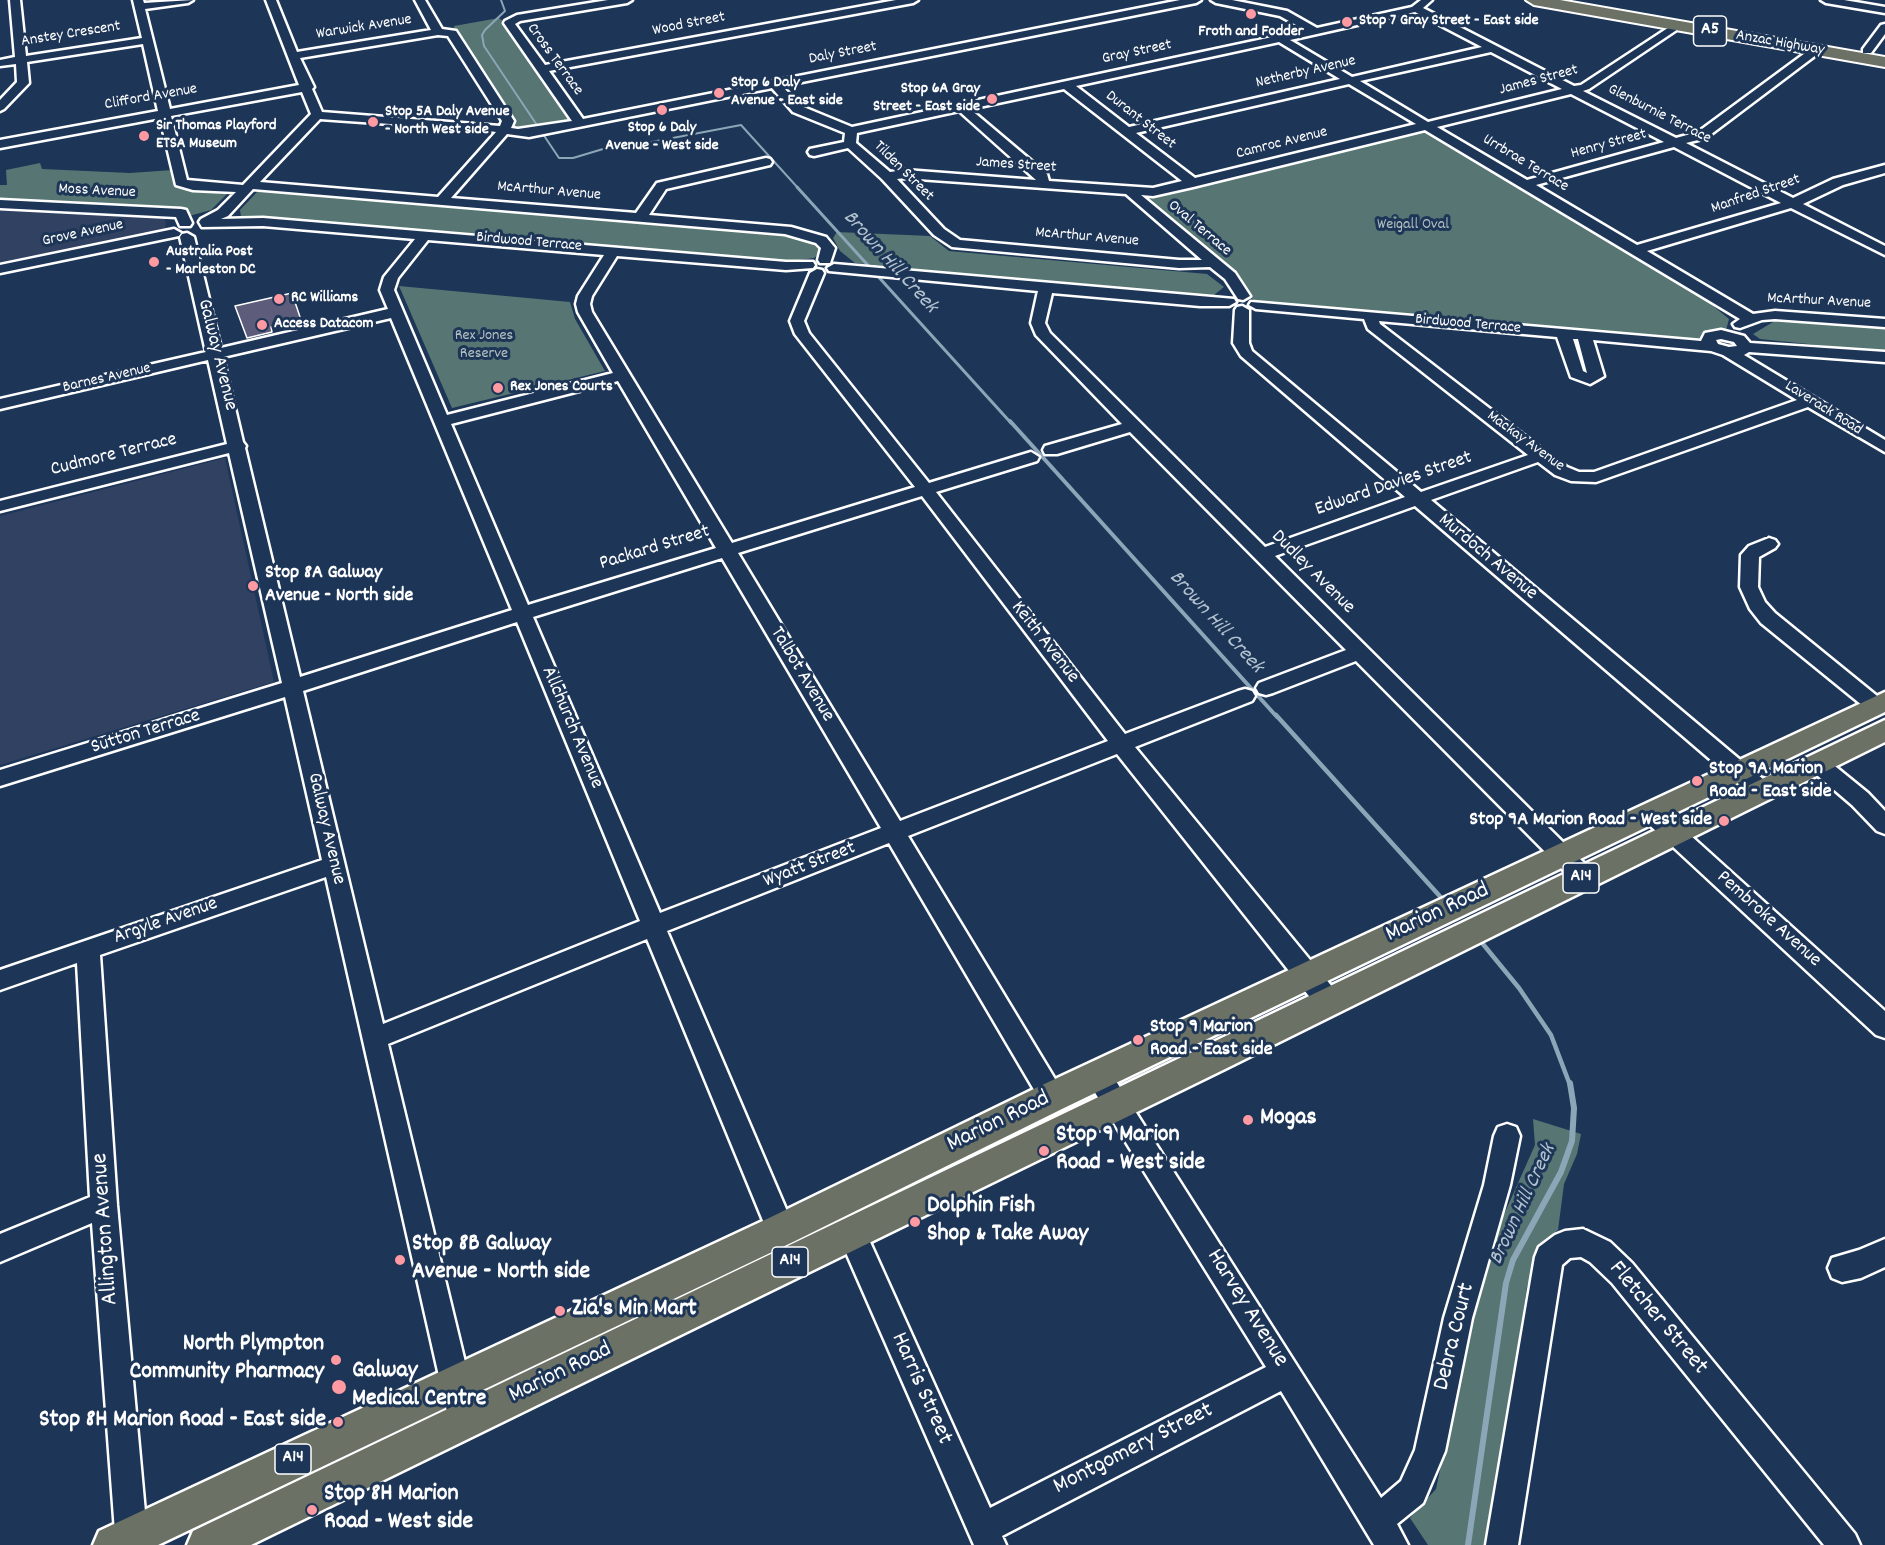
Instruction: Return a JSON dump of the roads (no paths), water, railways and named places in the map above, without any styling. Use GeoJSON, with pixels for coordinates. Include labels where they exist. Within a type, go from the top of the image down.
{"type":"FeatureCollection","features":[{"type":"Feature","properties":{"kind":"highway","name":"Anzac Highway"},"geometry":{"type":"LineString","coordinates":[[1534,0],[1579,3],[1885,62]]}},
{"type":"Feature","properties":{"kind":"highway","name":"Anzac Highway"},"geometry":{"type":"LineString","coordinates":[[1579,3],[1677,25],[1885,54]]}},
{"type":"Feature","properties":{"kind":"main road","name":"Marion Road"},"geometry":{"type":"LineString","coordinates":[[125,1542],[1880,703]]}},
{"type":"Feature","properties":{"kind":"main road","name":"Marion Road"},"geometry":{"type":"LineString","coordinates":[[207,1545],[1883,734]]}},
{"type":"Feature","properties":{"kind":"street"},"geometry":{"type":"LineString","coordinates":[[0,107],[23,83],[15,0]]}},
{"type":"Feature","properties":{"kind":"street"},"geometry":{"type":"LineString","coordinates":[[164,112],[139,4],[188,0]]}},
{"type":"Feature","properties":{"kind":"street"},"geometry":{"type":"LineString","coordinates":[[195,227],[229,207],[317,115],[308,87],[271,0]]}},
{"type":"Feature","properties":{"kind":"street"},"geometry":{"type":"LineString","coordinates":[[420,0],[438,32],[448,32],[455,37],[508,121],[504,130],[441,201]]}},
{"type":"Feature","properties":{"kind":"street"},"geometry":{"type":"LineString","coordinates":[[554,0],[562,11],[627,0]]}},
{"type":"Feature","properties":{"kind":"street","name":"Wood Street"},"geometry":{"type":"LineString","coordinates":[[542,69],[913,0]]}},
{"type":"Feature","properties":{"kind":"street","name":"Daly Street"},"geometry":{"type":"LineString","coordinates":[[317,115],[489,127],[529,133],[1196,0]]}},
{"type":"Feature","properties":{"kind":"street"},"geometry":{"type":"LineString","coordinates":[[1216,0],[1283,13],[1315,32]]}},
{"type":"Feature","properties":{"kind":"street","name":"Gray Street"},"geometry":{"type":"LineString","coordinates":[[814,152],[851,137],[962,108],[1416,9],[1427,0]]}},
{"type":"Feature","properties":{"kind":"street"},"geometry":{"type":"LineString","coordinates":[[1826,0],[1885,10]]}},
{"type":"Feature","properties":{"kind":"street","name":"Glenburnie Terrace"},"geometry":{"type":"LineString","coordinates":[[1416,9],[1885,251]]}},
{"type":"Feature","properties":{"kind":"street","name":"Cross Terrace"},"geometry":{"type":"LineString","coordinates":[[562,11],[517,18],[509,22],[509,26],[580,123]]}},
{"type":"Feature","properties":{"kind":"street","name":"James Street"},"geometry":{"type":"LineString","coordinates":[[1429,126],[1585,87],[1677,25]]}},
{"type":"Feature","properties":{"kind":"street"},"geometry":{"type":"LineString","coordinates":[[1867,51],[1885,27]]}},
{"type":"Feature","properties":{"kind":"street","name":"Warwick Avenue"},"geometry":{"type":"LineString","coordinates":[[295,56],[438,32]]}},
{"type":"Feature","properties":{"kind":"street","name":"Urrbrae Terrace"},"geometry":{"type":"LineString","coordinates":[[1281,39],[1751,319]]}},
{"type":"Feature","properties":{"kind":"street","name":"Anstey Crescent"},"geometry":{"type":"LineString","coordinates":[[0,63],[148,40]]}},
{"type":"Feature","properties":{"kind":"street","name":"Netherby Avenue"},"geometry":{"type":"LineString","coordinates":[[1127,131],[1493,48]]}},
{"type":"Feature","properties":{"kind":"street","name":"Henry Street"},"geometry":{"type":"LineString","coordinates":[[1527,184],[1702,135],[1816,50]]}},
{"type":"Feature","properties":{"kind":"street","name":"Tilden Street"},"geometry":{"type":"LineString","coordinates":[[775,85],[797,109],[851,137],[939,232],[957,244]]}},
{"type":"Feature","properties":{"kind":"street","name":"Durant Street"},"geometry":{"type":"LineString","coordinates":[[1067,85],[1193,183]]}},
{"type":"Feature","properties":{"kind":"street","name":"Clifford Avenue"},"geometry":{"type":"LineString","coordinates":[[0,144],[308,87]]}},
{"type":"Feature","properties":{"kind":"street"},"geometry":{"type":"LineString","coordinates":[[962,108],[1042,177],[1043,185]]}},
{"type":"Feature","properties":{"kind":"street","name":"McArthur Avenue"},"geometry":{"type":"LineString","coordinates":[[164,112],[181,183],[193,186],[247,187],[441,201],[803,233],[826,244],[828,248],[821,267]]}},
{"type":"Feature","properties":{"kind":"street","name":"Camroc Avenue"},"geometry":{"type":"LineString","coordinates":[[1137,192],[1193,183],[1429,126]]}},
{"type":"Feature","properties":{"kind":"street"},"geometry":{"type":"LineString","coordinates":[[639,218],[662,186],[766,162]]}},
{"type":"Feature","properties":{"kind":"street","name":"Manfred Street"},"geometry":{"type":"LineString","coordinates":[[1636,250],[1794,203],[1838,182],[1885,169]]}},
{"type":"Feature","properties":{"kind":"street","name":"James Street"},"geometry":{"type":"LineString","coordinates":[[887,176],[905,174],[1137,192]]}},
{"type":"Feature","properties":{"kind":"street"},"geometry":{"type":"LineString","coordinates":[[195,227],[247,187]]}},
{"type":"Feature","properties":{"kind":"street","name":"Oval Terrace"},"geometry":{"type":"LineString","coordinates":[[1137,192],[1138,200],[1230,276],[1242,303]]}},
{"type":"Feature","properties":{"kind":"street","name":"Moss Avenue"},"geometry":{"type":"LineString","coordinates":[[0,204],[181,213],[195,227]]}},
{"type":"Feature","properties":{"kind":"street"},"geometry":{"type":"LineString","coordinates":[[229,207],[231,215],[250,221]]}},
{"type":"Feature","properties":{"kind":"street","name":"Birdwood Terrace"},"geometry":{"type":"LineString","coordinates":[[195,227],[250,221],[1242,303],[1371,317],[1680,344],[1730,344],[1885,357]]}},
{"type":"Feature","properties":{"kind":"street","name":"Grove Avenue"},"geometry":{"type":"LineString","coordinates":[[0,269],[195,227]]}},
{"type":"Feature","properties":{"kind":"street","name":"Galway Avenue"},"geometry":{"type":"LineString","coordinates":[[195,227],[215,354],[464,1420]]}},
{"type":"Feature","properties":{"kind":"street","name":"Allchurch Avenue"},"geometry":{"type":"LineString","coordinates":[[425,235],[391,277],[387,290],[444,421],[781,1230]]}},
{"type":"Feature","properties":{"kind":"street","name":"McArthur Avenue"},"geometry":{"type":"LineString","coordinates":[[957,244],[1186,265],[1214,262]]}},
{"type":"Feature","properties":{"kind":"street","name":"Talbot Avenue"},"geometry":{"type":"LineString","coordinates":[[613,251],[583,304],[1052,1097]]}},
{"type":"Feature","properties":{"kind":"street","name":"Keith Avenue"},"geometry":{"type":"LineString","coordinates":[[821,267],[797,321],[798,328],[1122,745],[1329,1002]]}},
{"type":"Feature","properties":{"kind":"street","name":"Dudley Avenue"},"geometry":{"type":"LineString","coordinates":[[1046,288],[1038,323],[1040,330],[1132,426],[1584,877]]}},
{"type":"Feature","properties":{"kind":"street","name":"Murdoch Avenue"},"geometry":{"type":"LineString","coordinates":[[1242,303],[1242,349],[1762,791]]}},
{"type":"Feature","properties":{"kind":"street","name":"Barnes Avenue"},"geometry":{"type":"LineString","coordinates":[[0,404],[396,312]]}},
{"type":"Feature","properties":{"kind":"street","name":"McArthur Avenue"},"geometry":{"type":"LineString","coordinates":[[1730,344],[1751,319],[1775,315],[1885,323]]}},
{"type":"Feature","properties":{"kind":"street","name":"Mackay Avenue"},"geometry":{"type":"LineString","coordinates":[[1371,317],[1373,326],[1540,456],[1561,471],[1576,477],[1596,477],[1810,401]]}},
{"type":"Feature","properties":{"kind":"street"},"geometry":{"type":"LineString","coordinates":[[1564,334],[1576,374],[1590,379],[1596,376],[1584,335]]}},
{"type":"Feature","properties":{"kind":"street","name":"Laverack Road"},"geometry":{"type":"LineString","coordinates":[[1730,344],[1761,371],[1885,447]]}},
{"type":"Feature","properties":{"kind":"street"},"geometry":{"type":"LineString","coordinates":[[444,421],[623,375]]}},
{"type":"Feature","properties":{"kind":"street"},"geometry":{"type":"LineString","coordinates":[[1052,450],[1132,426]]}},
{"type":"Feature","properties":{"kind":"street","name":"Cudmore Terrace"},"geometry":{"type":"LineString","coordinates":[[0,506],[238,446]]}},
{"type":"Feature","properties":{"kind":"street","name":"Edward Davies Street"},"geometry":{"type":"LineString","coordinates":[[1262,554],[1540,456]]}},
{"type":"Feature","properties":{"kind":"street","name":"Packard Street"},"geometry":{"type":"LineString","coordinates":[[292,686],[1031,457]]}},
{"type":"Feature","properties":{"kind":"street"},"geometry":{"type":"LineString","coordinates":[[1768,544],[1750,555],[1749,587],[1757,605],[1768,618],[1880,703]]}},
{"type":"Feature","properties":{"kind":"street"},"geometry":{"type":"LineString","coordinates":[[1266,688],[1360,652]]}},
{"type":"Feature","properties":{"kind":"street","name":"Sutton Terrace"},"geometry":{"type":"LineString","coordinates":[[0,778],[292,686]]}},
{"type":"Feature","properties":{"kind":"street","name":"Wyatt Street"},"geometry":{"type":"LineString","coordinates":[[376,1038],[653,926],[1245,696]]}},
{"type":"Feature","properties":{"kind":"street"},"geometry":{"type":"LineString","coordinates":[[1818,764],[1860,798],[1885,825]]}},
{"type":"Feature","properties":{"kind":"street","name":"Pembroke Avenue"},"geometry":{"type":"LineString","coordinates":[[1651,813],[1885,1027]]}},
{"type":"Feature","properties":{"kind":"street","name":"Argyle Avenue"},"geometry":{"type":"LineString","coordinates":[[0,980],[333,865]]}},
{"type":"Feature","properties":{"kind":"street","name":"Allington Avenue"},"geometry":{"type":"LineString","coordinates":[[88,948],[125,1542]]}},
{"type":"Feature","properties":{"kind":"street","name":"Harvey Avenue"},"geometry":{"type":"LineString","coordinates":[[1098,1075],[1286,1372],[1384,1533]]}},
{"type":"Feature","properties":{"kind":"street","name":"Debra Court"},"geometry":{"type":"LineString","coordinates":[[1384,1533],[1412,1492],[1430,1451],[1458,1318],[1497,1185],[1507,1136]]}},
{"type":"Feature","properties":{"kind":"street"},"geometry":{"type":"LineString","coordinates":[[0,1248],[104,1205]]}},
{"type":"Feature","properties":{"kind":"street","name":"Harris Street"},"geometry":{"type":"LineString","coordinates":[[851,1232],[986,1537]]}},
{"type":"Feature","properties":{"kind":"street","name":"Fletcher Street"},"geometry":{"type":"LineString","coordinates":[[1502,1545],[1550,1257],[1565,1245],[1583,1243],[1600,1252],[1622,1273],[1844,1545]]}},
{"type":"Feature","properties":{"kind":"street"},"geometry":{"type":"LineString","coordinates":[[1842,1268],[1861,1264],[1885,1253]]}},
{"type":"Feature","properties":{"kind":"street","name":"Montgomery Street"},"geometry":{"type":"LineString","coordinates":[[986,1537],[1286,1372]]}},
{"type":"Feature","properties":{"kind":"waterway","name":"Brown Hill Creek"},"geometry":{"type":"LineString","coordinates":[[501,0],[505,11],[485,30],[482,35],[484,46],[559,158],[573,158],[613,146],[641,144],[741,125],[798,188]]}},
{"type":"Feature","properties":{"kind":"waterway","name":"Brown Hill Creek"},"geometry":{"type":"LineString","coordinates":[[797,187],[1011,423]]}},
{"type":"Feature","properties":{"kind":"waterway","name":"Brown Hill Creek"},"geometry":{"type":"LineString","coordinates":[[1010,421],[1277,717]]}},
{"type":"Feature","properties":{"kind":"waterway","name":"Brown Hill Creek"},"geometry":{"type":"LineString","coordinates":[[1276,715],[1446,903]]}},
{"type":"Feature","properties":{"kind":"waterway","name":"Brown Hill Creek"},"geometry":{"type":"LineString","coordinates":[[1478,938],[1519,988],[1551,1035],[1570,1085]]}},
{"type":"Feature","properties":{"kind":"waterway","name":"Brown Hill Creek"},"geometry":{"type":"LineString","coordinates":[[1468,1545],[1506,1283],[1513,1260],[1561,1172],[1572,1141],[1574,1108],[1570,1083]]}},
{"type":"Feature","properties":{"kind":"place","name":"Froth and Fodder"},"geometry":{"type":"Point","coordinates":[1251,14]}},
{"type":"Feature","properties":{"kind":"place","name":"Stop 7 Gray Street - East side"},"geometry":{"type":"Point","coordinates":[1347,22]}},
{"type":"Feature","properties":{"kind":"place","name":"Stop 6 Daly Avenue - East side"},"geometry":{"type":"Point","coordinates":[719,93]}},
{"type":"Feature","properties":{"kind":"place","name":"Stop 6A Gray Street - East side"},"geometry":{"type":"Point","coordinates":[992,99]}},
{"type":"Feature","properties":{"kind":"place","name":"Stop 6 Daly Avenue - West side"},"geometry":{"type":"Point","coordinates":[662,110]}},
{"type":"Feature","properties":{"kind":"place","name":"Stop 5A Daly Avenue - North West side"},"geometry":{"type":"Point","coordinates":[373,122]}},
{"type":"Feature","properties":{"kind":"place","name":"Sir Thomas Playford ETSA Museum"},"geometry":{"type":"Point","coordinates":[144,136]}},
{"type":"Feature","properties":{"kind":"place","name":"Australia Post - Marleston DC"},"geometry":{"type":"Point","coordinates":[154,262]}},
{"type":"Feature","properties":{"kind":"place","name":"RC Williams"},"geometry":{"type":"Point","coordinates":[279,299]}},
{"type":"Feature","properties":{"kind":"place","name":"Access Datacom"},"geometry":{"type":"Point","coordinates":[262,325]}},
{"type":"Feature","properties":{"kind":"place","name":"Rex Jones Courts"},"geometry":{"type":"Point","coordinates":[498,388]}},
{"type":"Feature","properties":{"kind":"place","name":"Stop 8A Galway Avenue - North side"},"geometry":{"type":"Point","coordinates":[253,586]}},
{"type":"Feature","properties":{"kind":"place","name":"Stop 9A Marion Road - East side"},"geometry":{"type":"Point","coordinates":[1697,781]}},
{"type":"Feature","properties":{"kind":"place","name":"Stop 9A Marion Road - West side"},"geometry":{"type":"Point","coordinates":[1724,821]}},
{"type":"Feature","properties":{"kind":"place","name":"Stop 9 Marion Road - East side"},"geometry":{"type":"Point","coordinates":[1138,1040]}},
{"type":"Feature","properties":{"kind":"place","name":"Mogas"},"geometry":{"type":"Point","coordinates":[1248,1120]}},
{"type":"Feature","properties":{"kind":"place","name":"Stop 9 Marion Road - West side"},"geometry":{"type":"Point","coordinates":[1044,1151]}},
{"type":"Feature","properties":{"kind":"place","name":"Dolphin Fish Shop & Take Away"},"geometry":{"type":"Point","coordinates":[915,1222]}},
{"type":"Feature","properties":{"kind":"place","name":"Stop 8B Galway Avenue - North side"},"geometry":{"type":"Point","coordinates":[400,1260]}},
{"type":"Feature","properties":{"kind":"place","name":"Zia's Min Mart"},"geometry":{"type":"Point","coordinates":[560,1311]}},
{"type":"Feature","properties":{"kind":"place","name":"North Plympton Community Pharmacy"},"geometry":{"type":"Point","coordinates":[336,1360]}},
{"type":"Feature","properties":{"kind":"place","name":"Galway Medical Centre"},"geometry":{"type":"Point","coordinates":[339,1387]}},
{"type":"Feature","properties":{"kind":"place","name":"Stop 8H Marion Road - East side"},"geometry":{"type":"Point","coordinates":[338,1422]}},
{"type":"Feature","properties":{"kind":"place","name":"Stop 8H Marion Road - West side"},"geometry":{"type":"Point","coordinates":[312,1510]}},
{"type":"Feature","properties":{"kind":"park label","name":"Weigall Oval"},"geometry":{"type":"Point","coordinates":[1413,226]}},
{"type":"Feature","properties":{"kind":"park label","name":"Rex Jones Reserve"},"geometry":{"type":"Point","coordinates":[484,346]}}]}
